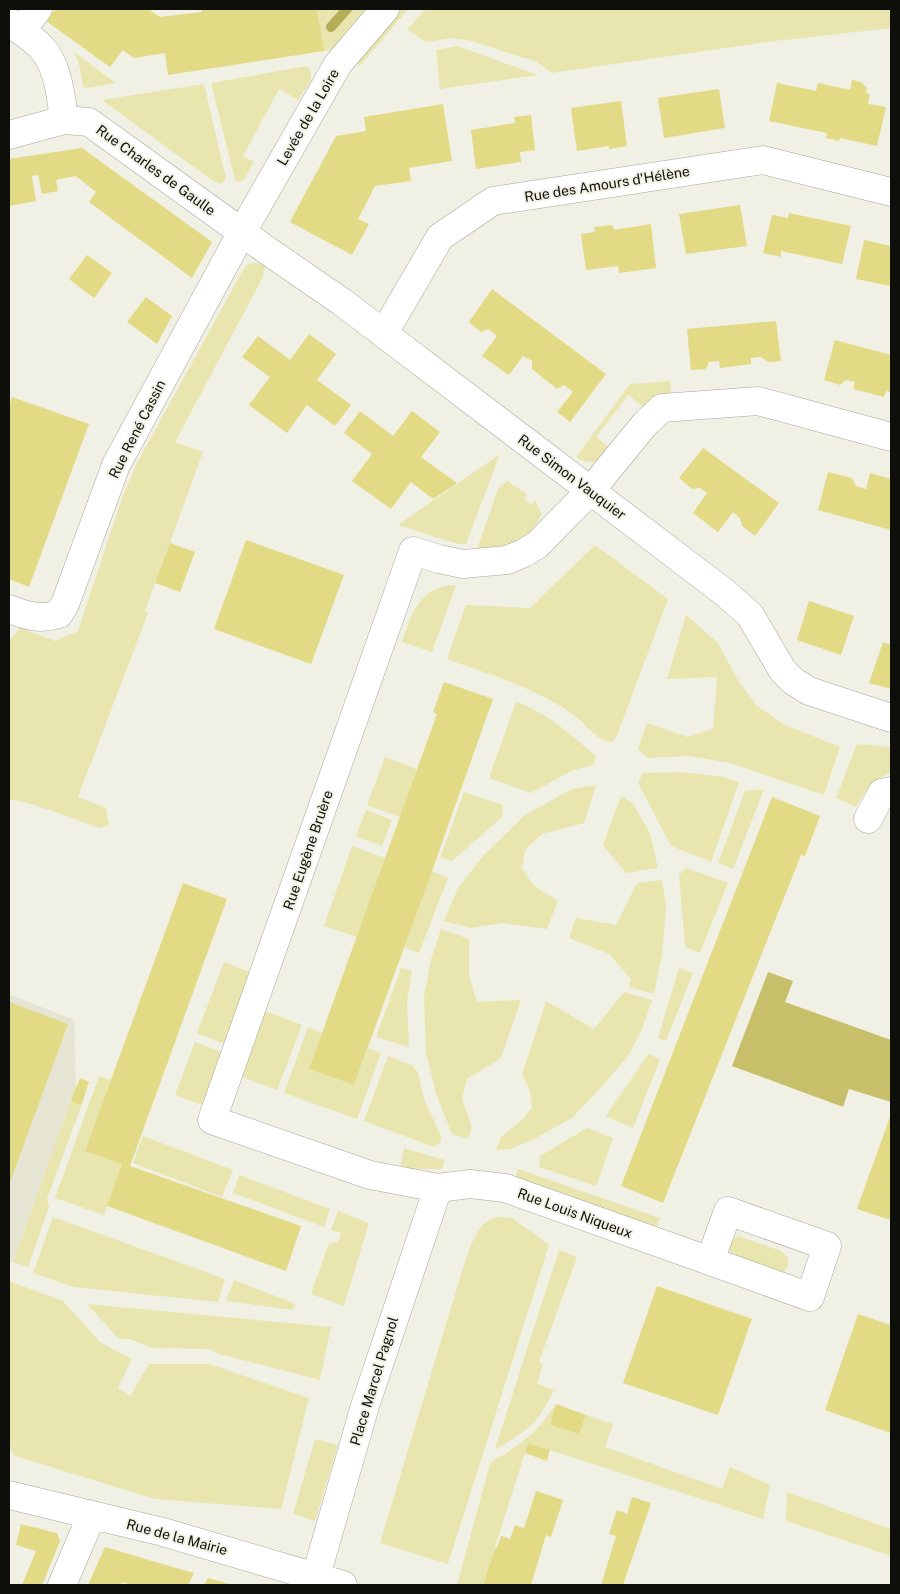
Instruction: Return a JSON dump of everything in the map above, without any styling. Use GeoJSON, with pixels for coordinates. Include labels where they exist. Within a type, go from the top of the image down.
{"type":"FeatureCollection","features":[{"type":"Feature","properties":{"kind":"street"},"geometry":{"type":"LineString","coordinates":[[38,9],[15,27],[41,46],[52,62],[62,99],[64,120]]}},
{"type":"Feature","properties":{"kind":"street","name":"Levée de la Loire"},"geometry":{"type":"LineString","coordinates":[[242,232],[338,64],[385,9]]}},
{"type":"Feature","properties":{"kind":"street","name":"Rue Charles de Gaulle"},"geometry":{"type":"LineString","coordinates":[[9,135],[64,120],[89,122],[242,232]]}},
{"type":"Feature","properties":{"kind":"street","name":"Rue des Amours d'Hélène"},"geometry":{"type":"LineString","coordinates":[[384,333],[440,237],[492,202],[764,160],[891,192]]}},
{"type":"Feature","properties":{"kind":"street","name":"Rue Simon Vauquier"},"geometry":{"type":"LineString","coordinates":[[242,232],[384,333],[742,606],[750,615],[783,671],[793,681],[810,690],[891,718]]}},
{"type":"Feature","properties":{"kind":"street","name":"Rue René Cassin"},"geometry":{"type":"LineString","coordinates":[[9,609],[31,617],[49,617],[59,614],[116,465],[242,232]]}},
{"type":"Feature","properties":{"kind":"street"},"geometry":{"type":"LineString","coordinates":[[591,490],[645,424],[662,408],[758,401],[891,437]]}},
{"type":"Feature","properties":{"kind":"street","name":"Rue Eugène Bruère"},"geometry":{"type":"LineString","coordinates":[[438,1188],[370,1175],[212,1120],[413,551],[463,564],[507,560],[537,545],[591,490]]}},
{"type":"Feature","properties":{"kind":"street"},"geometry":{"type":"LineString","coordinates":[[868,819],[882,793],[891,791]]}},
{"type":"Feature","properties":{"kind":"street","name":"Rue Louis Niqueux"},"geometry":{"type":"LineString","coordinates":[[438,1188],[470,1184],[505,1188],[710,1261]]}},
{"type":"Feature","properties":{"kind":"street","name":"Place Marcel Pagnol"},"geometry":{"type":"LineString","coordinates":[[316,1576],[365,1406],[438,1188]]}},
{"type":"Feature","properties":{"kind":"street","name":"Rue de la Mairie"},"geometry":{"type":"LineString","coordinates":[[9,1494],[163,1532],[343,1585]]}},
{"type":"Feature","properties":{"kind":"street"},"geometry":{"type":"LineString","coordinates":[[62,1585],[92,1515]]}},
{"type":"Feature","properties":{"kind":"shaded area"},"geometry":{"type":"Polygon","coordinates":[[[317,9],[371,9],[338,48],[324,51],[317,9]]]}},
{"type":"Feature","properties":{"kind":"shaded area"},"geometry":{"type":"Polygon","coordinates":[[[393,9],[408,9],[360,66],[356,62],[393,9]]]}},
{"type":"Feature","properties":{"kind":"shaded area"},"geometry":{"type":"Polygon","coordinates":[[[426,9],[891,9],[891,28],[775,41],[551,73],[537,62],[468,40],[453,38],[425,42],[407,29],[426,9]]]}},
{"type":"Feature","properties":{"kind":"shaded area"},"geometry":{"type":"Polygon","coordinates":[[[457,46],[538,75],[440,89],[436,50],[457,46]]]}},
{"type":"Feature","properties":{"kind":"shaded area"},"geometry":{"type":"Polygon","coordinates":[[[74,52],[116,83],[83,87],[79,64],[74,52]]]}},
{"type":"Feature","properties":{"kind":"shaded area"},"geometry":{"type":"Polygon","coordinates":[[[307,66],[311,72],[311,81],[298,100],[279,89],[243,156],[254,162],[244,180],[238,182],[235,180],[211,83],[307,66]]]}},
{"type":"Feature","properties":{"kind":"shaded area"},"geometry":{"type":"Polygon","coordinates":[[[204,84],[226,179],[221,184],[213,181],[102,100],[204,84]]]}},
{"type":"Feature","properties":{"kind":"shaded area"},"geometry":{"type":"Polygon","coordinates":[[[256,263],[265,266],[263,277],[175,442],[203,452],[145,611],[148,613],[78,797],[106,808],[109,825],[99,828],[39,806],[9,800],[9,641],[20,628],[55,641],[78,631],[122,498],[136,465],[243,270],[248,264],[256,263]]]}},
{"type":"Feature","properties":{"kind":"shaded area"},"geometry":{"type":"Polygon","coordinates":[[[670,381],[672,397],[646,409],[628,395],[596,437],[614,451],[591,462],[576,457],[630,384],[670,381]]]}},
{"type":"Feature","properties":{"kind":"shaded area"},"geometry":{"type":"Polygon","coordinates":[[[500,454],[466,544],[458,544],[398,525],[500,454]]]}},
{"type":"Feature","properties":{"kind":"shaded area"},"geometry":{"type":"Polygon","coordinates":[[[507,481],[527,494],[524,499],[531,505],[535,500],[542,514],[529,533],[522,539],[507,546],[476,552],[498,489],[507,481]]]}},
{"type":"Feature","properties":{"kind":"shaded area"},"geometry":{"type":"Polygon","coordinates":[[[595,545],[668,599],[616,738],[611,742],[601,738],[574,715],[544,697],[513,683],[447,659],[466,605],[530,608],[595,545]]]}},
{"type":"Feature","properties":{"kind":"shaded area"},"geometry":{"type":"Polygon","coordinates":[[[456,585],[432,652],[402,642],[419,603],[434,590],[456,585]]]}},
{"type":"Feature","properties":{"kind":"shaded area"},"geometry":{"type":"Polygon","coordinates":[[[686,615],[718,643],[739,682],[757,706],[785,725],[840,747],[824,795],[730,763],[689,756],[647,758],[638,749],[647,723],[687,737],[713,729],[717,677],[667,679],[686,615]]]}},
{"type":"Feature","properties":{"kind":"shaded area"},"geometry":{"type":"Polygon","coordinates":[[[516,702],[549,718],[568,733],[596,756],[594,765],[571,771],[531,793],[489,778],[516,702]]]}},
{"type":"Feature","properties":{"kind":"shaded area"},"geometry":{"type":"Polygon","coordinates":[[[857,744],[891,747],[891,772],[870,786],[856,807],[836,798],[857,744]]]}},
{"type":"Feature","properties":{"kind":"shaded area"},"geometry":{"type":"Polygon","coordinates":[[[385,757],[417,769],[400,817],[367,805],[385,757]]]}},
{"type":"Feature","properties":{"kind":"shaded area"},"geometry":{"type":"Polygon","coordinates":[[[681,772],[724,777],[739,782],[711,862],[671,846],[638,783],[643,773],[681,772]]]}},
{"type":"Feature","properties":{"kind":"shaded area"},"geometry":{"type":"Polygon","coordinates":[[[596,785],[584,823],[542,834],[525,850],[522,868],[533,885],[558,901],[547,929],[503,923],[470,928],[444,921],[458,888],[483,856],[525,815],[572,789],[596,785]]]}},
{"type":"Feature","properties":{"kind":"shaded area"},"geometry":{"type":"Polygon","coordinates":[[[764,789],[733,869],[718,863],[745,791],[764,789]]]}},
{"type":"Feature","properties":{"kind":"shaded area"},"geometry":{"type":"Polygon","coordinates":[[[464,792],[503,805],[502,817],[452,861],[440,858],[464,792]]]}},
{"type":"Feature","properties":{"kind":"shaded area"},"geometry":{"type":"Polygon","coordinates":[[[621,796],[633,804],[650,833],[658,868],[626,873],[603,845],[621,796]]]}},
{"type":"Feature","properties":{"kind":"shaded area"},"geometry":{"type":"Polygon","coordinates":[[[366,810],[392,820],[382,846],[356,836],[366,810]]]}},
{"type":"Feature","properties":{"kind":"shaded area"},"geometry":{"type":"Polygon","coordinates":[[[352,846],[385,858],[357,937],[324,926],[352,846]]]}},
{"type":"Feature","properties":{"kind":"shaded area"},"geometry":{"type":"Polygon","coordinates":[[[686,868],[728,883],[700,953],[685,947],[679,875],[686,868]]]}},
{"type":"Feature","properties":{"kind":"shaded area"},"geometry":{"type":"Polygon","coordinates":[[[432,871],[448,878],[419,953],[403,947],[432,871]]]}},
{"type":"Feature","properties":{"kind":"shaded area"},"geometry":{"type":"Polygon","coordinates":[[[662,880],[666,907],[662,954],[654,994],[629,987],[631,979],[609,954],[569,938],[576,918],[616,925],[637,883],[662,880]]]}},
{"type":"Feature","properties":{"kind":"shaded area"},"geometry":{"type":"Polygon","coordinates":[[[441,929],[469,939],[469,976],[477,1002],[521,1000],[501,1058],[467,1079],[462,1099],[472,1127],[468,1139],[452,1134],[436,1094],[426,1052],[424,997],[431,959],[441,929]]]}},
{"type":"Feature","properties":{"kind":"shaded area"},"geometry":{"type":"Polygon","coordinates":[[[224,962],[255,974],[228,1045],[197,1033],[224,962]]]}},
{"type":"Feature","properties":{"kind":"shaded area"},"geometry":{"type":"Polygon","coordinates":[[[401,968],[412,971],[407,1001],[409,1047],[376,1037],[401,968]]]}},
{"type":"Feature","properties":{"kind":"shaded area"},"geometry":{"type":"Polygon","coordinates":[[[679,968],[693,973],[666,1041],[658,1038],[679,968]]]}},
{"type":"Feature","properties":{"kind":"shaded area"},"geometry":{"type":"Polygon","coordinates":[[[768,972],[793,981],[785,1002],[891,1040],[891,1102],[849,1089],[843,1107],[732,1066],[768,972]]]}},
{"type":"Feature","properties":{"kind":"shaded area"},"geometry":{"type":"Polygon","coordinates":[[[624,992],[652,1000],[643,1027],[628,1056],[572,1118],[532,1140],[510,1149],[496,1150],[501,1137],[522,1120],[532,1108],[530,1091],[522,1075],[546,1001],[594,1029],[624,992]]]}},
{"type":"Feature","properties":{"kind":"shaded area"},"geometry":{"type":"Polygon","coordinates":[[[9,994],[74,1020],[76,1086],[13,1262],[9,1261],[9,994]]]}},
{"type":"Feature","properties":{"kind":"shaded area"},"geometry":{"type":"Polygon","coordinates":[[[262,1010],[302,1025],[277,1090],[237,1075],[262,1010]]]}},
{"type":"Feature","properties":{"kind":"shaded area"},"geometry":{"type":"Polygon","coordinates":[[[308,1027],[322,1033],[309,1069],[354,1085],[368,1048],[381,1053],[357,1119],[284,1093],[308,1027]]]}},
{"type":"Feature","properties":{"kind":"shaded area"},"geometry":{"type":"Polygon","coordinates":[[[195,1042],[225,1053],[205,1106],[175,1095],[195,1042]]]}},
{"type":"Feature","properties":{"kind":"shaded area"},"geometry":{"type":"Polygon","coordinates":[[[648,1054],[660,1059],[633,1128],[606,1116],[648,1054]]]}},
{"type":"Feature","properties":{"kind":"shaded area"},"geometry":{"type":"Polygon","coordinates":[[[388,1056],[411,1065],[418,1072],[424,1099],[441,1136],[440,1143],[434,1147],[364,1121],[388,1056]]]}},
{"type":"Feature","properties":{"kind":"shaded area"},"geometry":{"type":"Polygon","coordinates":[[[99,1076],[111,1080],[86,1151],[122,1164],[104,1215],[55,1198],[99,1076]]]}},
{"type":"Feature","properties":{"kind":"shaded area"},"geometry":{"type":"Polygon","coordinates":[[[76,1086],[85,1096],[47,1199],[49,1207],[28,1267],[13,1262],[76,1086]]]}},
{"type":"Feature","properties":{"kind":"shaded area"},"geometry":{"type":"Polygon","coordinates":[[[587,1128],[613,1138],[596,1186],[539,1167],[540,1156],[587,1128]]]}},
{"type":"Feature","properties":{"kind":"shaded area"},"geometry":{"type":"Polygon","coordinates":[[[143,1136],[233,1170],[222,1197],[133,1163],[143,1136]]]}},
{"type":"Feature","properties":{"kind":"shaded area"},"geometry":{"type":"Polygon","coordinates":[[[404,1148],[444,1160],[442,1169],[400,1169],[404,1148]]]}},
{"type":"Feature","properties":{"kind":"shaded area"},"geometry":{"type":"Polygon","coordinates":[[[518,1169],[660,1218],[656,1229],[515,1178],[518,1169]]]}},
{"type":"Feature","properties":{"kind":"shaded area"},"geometry":{"type":"Polygon","coordinates":[[[239,1175],[330,1209],[324,1227],[233,1193],[239,1175]]]}},
{"type":"Feature","properties":{"kind":"shaded area"},"geometry":{"type":"Polygon","coordinates":[[[338,1211],[369,1223],[344,1306],[311,1294],[329,1243],[338,1242],[341,1233],[331,1230],[338,1211]]]}},
{"type":"Feature","properties":{"kind":"shaded area"},"geometry":{"type":"Polygon","coordinates":[[[53,1217],[225,1279],[218,1302],[74,1287],[33,1273],[53,1217]]]}},
{"type":"Feature","properties":{"kind":"shaded area"},"geometry":{"type":"Polygon","coordinates":[[[500,1217],[512,1218],[549,1245],[448,1564],[380,1543],[466,1258],[474,1238],[482,1226],[500,1217]]]}},
{"type":"Feature","properties":{"kind":"shaded area"},"geometry":{"type":"Polygon","coordinates":[[[738,1236],[781,1251],[788,1258],[788,1267],[782,1273],[730,1254],[730,1244],[738,1236]]]}},
{"type":"Feature","properties":{"kind":"shaded area"},"geometry":{"type":"Polygon","coordinates":[[[559,1250],[577,1257],[539,1362],[543,1364],[537,1384],[554,1390],[542,1412],[532,1424],[519,1435],[495,1449],[559,1250]]]}},
{"type":"Feature","properties":{"kind":"shaded area"},"geometry":{"type":"Polygon","coordinates":[[[234,1280],[294,1303],[295,1307],[292,1310],[226,1301],[234,1280]]]}},
{"type":"Feature","properties":{"kind":"shaded area"},"geometry":{"type":"Polygon","coordinates":[[[9,1281],[63,1301],[100,1342],[132,1359],[118,1388],[130,1396],[149,1364],[209,1364],[309,1398],[281,1509],[155,1499],[15,1456],[9,1447],[9,1281]]]}},
{"type":"Feature","properties":{"kind":"shaded area"},"geometry":{"type":"Polygon","coordinates":[[[87,1304],[331,1327],[320,1380],[216,1353],[210,1349],[152,1348],[130,1339],[119,1339],[87,1304]]]}},
{"type":"Feature","properties":{"kind":"shaded area"},"geometry":{"type":"Polygon","coordinates":[[[556,1404],[550,1425],[579,1434],[586,1415],[613,1424],[605,1447],[722,1489],[730,1467],[770,1485],[763,1519],[528,1443],[483,1585],[457,1585],[490,1464],[529,1436],[556,1404]]]}},
{"type":"Feature","properties":{"kind":"shaded area"},"geometry":{"type":"Polygon","coordinates":[[[315,1439],[338,1445],[315,1521],[293,1514],[315,1439]]]}},
{"type":"Feature","properties":{"kind":"shaded area"},"geometry":{"type":"Polygon","coordinates":[[[787,1492],[891,1529],[891,1556],[786,1521],[787,1492]]]}},
{"type":"Feature","properties":{"kind":"building"},"geometry":{"type":"Polygon","coordinates":[[[55,9],[148,9],[160,17],[202,12],[201,9],[317,9],[324,51],[168,75],[165,53],[134,58],[123,50],[110,67],[46,21],[55,9]]]}},
{"type":"Feature","properties":{"kind":"building"},"geometry":{"type":"Polygon","coordinates":[[[852,80],[861,82],[867,88],[866,93],[870,94],[868,104],[886,107],[877,146],[840,138],[839,141],[826,138],[827,133],[769,121],[777,83],[816,91],[818,83],[850,90],[852,80]]]}},
{"type":"Feature","properties":{"kind":"building"},"geometry":{"type":"Polygon","coordinates":[[[719,89],[725,128],[664,138],[658,98],[719,89]]]}},
{"type":"Feature","properties":{"kind":"building"},"geometry":{"type":"Polygon","coordinates":[[[621,101],[627,146],[609,149],[609,146],[577,151],[571,108],[621,101]]]}},
{"type":"Feature","properties":{"kind":"building"},"geometry":{"type":"Polygon","coordinates":[[[443,104],[452,161],[409,168],[411,181],[375,186],[358,219],[369,224],[352,255],[290,222],[336,136],[366,131],[364,117],[443,104]]]}},
{"type":"Feature","properties":{"kind":"building"},"geometry":{"type":"Polygon","coordinates":[[[531,115],[535,150],[520,152],[521,162],[476,169],[471,130],[515,123],[514,117],[531,115]]]}},
{"type":"Feature","properties":{"kind":"building"},"geometry":{"type":"Polygon","coordinates":[[[82,148],[212,242],[192,278],[89,202],[96,192],[76,176],[56,180],[58,191],[42,194],[38,175],[32,176],[36,201],[9,206],[9,159],[82,148]]]}},
{"type":"Feature","properties":{"kind":"building"},"geometry":{"type":"Polygon","coordinates":[[[740,205],[747,246],[686,254],[679,214],[740,205]]]}},
{"type":"Feature","properties":{"kind":"building"},"geometry":{"type":"Polygon","coordinates":[[[789,213],[851,226],[842,264],[781,251],[781,257],[763,253],[772,215],[788,218],[789,213]]]}},
{"type":"Feature","properties":{"kind":"building"},"geometry":{"type":"Polygon","coordinates":[[[651,224],[656,268],[619,273],[618,266],[586,270],[581,234],[595,232],[594,227],[612,225],[614,230],[651,224]]]}},
{"type":"Feature","properties":{"kind":"building"},"geometry":{"type":"Polygon","coordinates":[[[864,240],[891,246],[891,286],[856,279],[864,240]]]}},
{"type":"Feature","properties":{"kind":"building"},"geometry":{"type":"Polygon","coordinates":[[[87,255],[112,273],[94,298],[69,279],[87,255]]]}},
{"type":"Feature","properties":{"kind":"building"},"geometry":{"type":"Polygon","coordinates":[[[492,289],[606,374],[570,422],[557,412],[573,392],[564,385],[557,389],[532,369],[532,361],[523,356],[509,375],[482,356],[497,336],[488,329],[481,332],[469,322],[492,289]]]}},
{"type":"Feature","properties":{"kind":"building"},"geometry":{"type":"Polygon","coordinates":[[[146,297],[172,316],[157,344],[127,322],[146,297]]]}},
{"type":"Feature","properties":{"kind":"building"},"geometry":{"type":"Polygon","coordinates":[[[776,321],[781,361],[769,362],[761,357],[751,358],[751,364],[720,368],[719,361],[709,362],[706,369],[691,370],[687,329],[776,321]]]}},
{"type":"Feature","properties":{"kind":"building"},"geometry":{"type":"Polygon","coordinates":[[[309,334],[336,354],[317,380],[351,405],[335,426],[307,405],[287,433],[249,405],[270,377],[242,357],[258,336],[290,360],[309,334]]]}},
{"type":"Feature","properties":{"kind":"building"},"geometry":{"type":"Polygon","coordinates":[[[835,340],[891,355],[891,392],[886,391],[884,397],[853,389],[855,382],[846,380],[840,385],[824,380],[835,340]]]}},
{"type":"Feature","properties":{"kind":"building"},"geometry":{"type":"Polygon","coordinates":[[[12,397],[89,424],[29,587],[9,579],[9,406],[12,397]]]}},
{"type":"Feature","properties":{"kind":"building"},"geometry":{"type":"Polygon","coordinates":[[[360,411],[393,436],[412,411],[440,432],[421,457],[457,483],[433,499],[411,482],[391,509],[352,481],[372,454],[344,433],[360,411]]]}},
{"type":"Feature","properties":{"kind":"building"},"geometry":{"type":"Polygon","coordinates":[[[703,448],[779,503],[755,536],[742,526],[740,518],[733,512],[718,532],[693,513],[707,493],[700,488],[692,489],[679,478],[703,448]]]}},
{"type":"Feature","properties":{"kind":"building"},"geometry":{"type":"Polygon","coordinates":[[[828,472],[852,478],[856,486],[866,489],[870,473],[891,479],[891,530],[818,510],[828,472]]]}},
{"type":"Feature","properties":{"kind":"building"},"geometry":{"type":"Polygon","coordinates":[[[246,540],[344,575],[311,664],[214,629],[246,540]]]}},
{"type":"Feature","properties":{"kind":"building"},"geometry":{"type":"Polygon","coordinates":[[[170,543],[195,552],[180,592],[155,583],[170,543]]]}},
{"type":"Feature","properties":{"kind":"building"},"geometry":{"type":"Polygon","coordinates":[[[809,601],[854,616],[841,655],[797,640],[809,601]]]}},
{"type":"Feature","properties":{"kind":"building"},"geometry":{"type":"Polygon","coordinates":[[[883,642],[891,645],[891,689],[869,683],[883,642]]]}},
{"type":"Feature","properties":{"kind":"building"},"geometry":{"type":"Polygon","coordinates":[[[444,682],[493,699],[354,1085],[309,1069],[437,714],[433,712],[444,682]]]}},
{"type":"Feature","properties":{"kind":"building"},"geometry":{"type":"Polygon","coordinates":[[[772,797],[820,816],[805,856],[801,855],[663,1203],[621,1186],[772,797]]]}},
{"type":"Feature","properties":{"kind":"building"},"geometry":{"type":"Polygon","coordinates":[[[183,883],[227,899],[130,1166],[301,1226],[286,1271],[107,1206],[122,1164],[85,1151],[183,883]]]}},
{"type":"Feature","properties":{"kind":"building"},"geometry":{"type":"Polygon","coordinates":[[[9,1002],[68,1024],[9,1185],[9,1002]]]}},
{"type":"Feature","properties":{"kind":"building"},"geometry":{"type":"Polygon","coordinates":[[[80,1078],[89,1082],[81,1105],[71,1101],[80,1078]]]}},
{"type":"Feature","properties":{"kind":"building"},"geometry":{"type":"Polygon","coordinates":[[[891,1114],[891,1220],[857,1209],[891,1114]]]}},
{"type":"Feature","properties":{"kind":"building"},"geometry":{"type":"Polygon","coordinates":[[[657,1286],[752,1319],[718,1415],[623,1383],[657,1286]]]}},
{"type":"Feature","properties":{"kind":"building"},"geometry":{"type":"Polygon","coordinates":[[[858,1314],[891,1325],[891,1433],[825,1410],[858,1314]]]}},
{"type":"Feature","properties":{"kind":"building"},"geometry":{"type":"Polygon","coordinates":[[[556,1404],[586,1415],[579,1434],[550,1425],[556,1404]]]}},
{"type":"Feature","properties":{"kind":"building"},"geometry":{"type":"Polygon","coordinates":[[[528,1443],[550,1450],[547,1461],[525,1453],[528,1443]]]}},
{"type":"Feature","properties":{"kind":"building"},"geometry":{"type":"Polygon","coordinates":[[[536,1491],[563,1500],[551,1537],[546,1535],[531,1585],[483,1585],[501,1536],[510,1539],[515,1525],[524,1528],[536,1491]]]}},
{"type":"Feature","properties":{"kind":"building"},"geometry":{"type":"Polygon","coordinates":[[[632,1497],[651,1503],[623,1585],[601,1585],[616,1536],[609,1534],[617,1510],[627,1514],[632,1497]]]}},
{"type":"Feature","properties":{"kind":"building"},"geometry":{"type":"Polygon","coordinates":[[[21,1524],[57,1533],[60,1541],[42,1585],[22,1585],[36,1551],[16,1545],[21,1524]]]}},
{"type":"Feature","properties":{"kind":"building"},"geometry":{"type":"Polygon","coordinates":[[[105,1547],[194,1573],[188,1585],[133,1585],[122,1582],[121,1585],[88,1585],[105,1547]]]}},
{"type":"Feature","properties":{"kind":"building"},"geometry":{"type":"Polygon","coordinates":[[[208,1578],[233,1585],[204,1585],[208,1578]]]}},
{"type":"Feature","properties":{"kind":"waterway"},"geometry":{"type":"LineString","coordinates":[[331,27],[347,9]]}}]}
